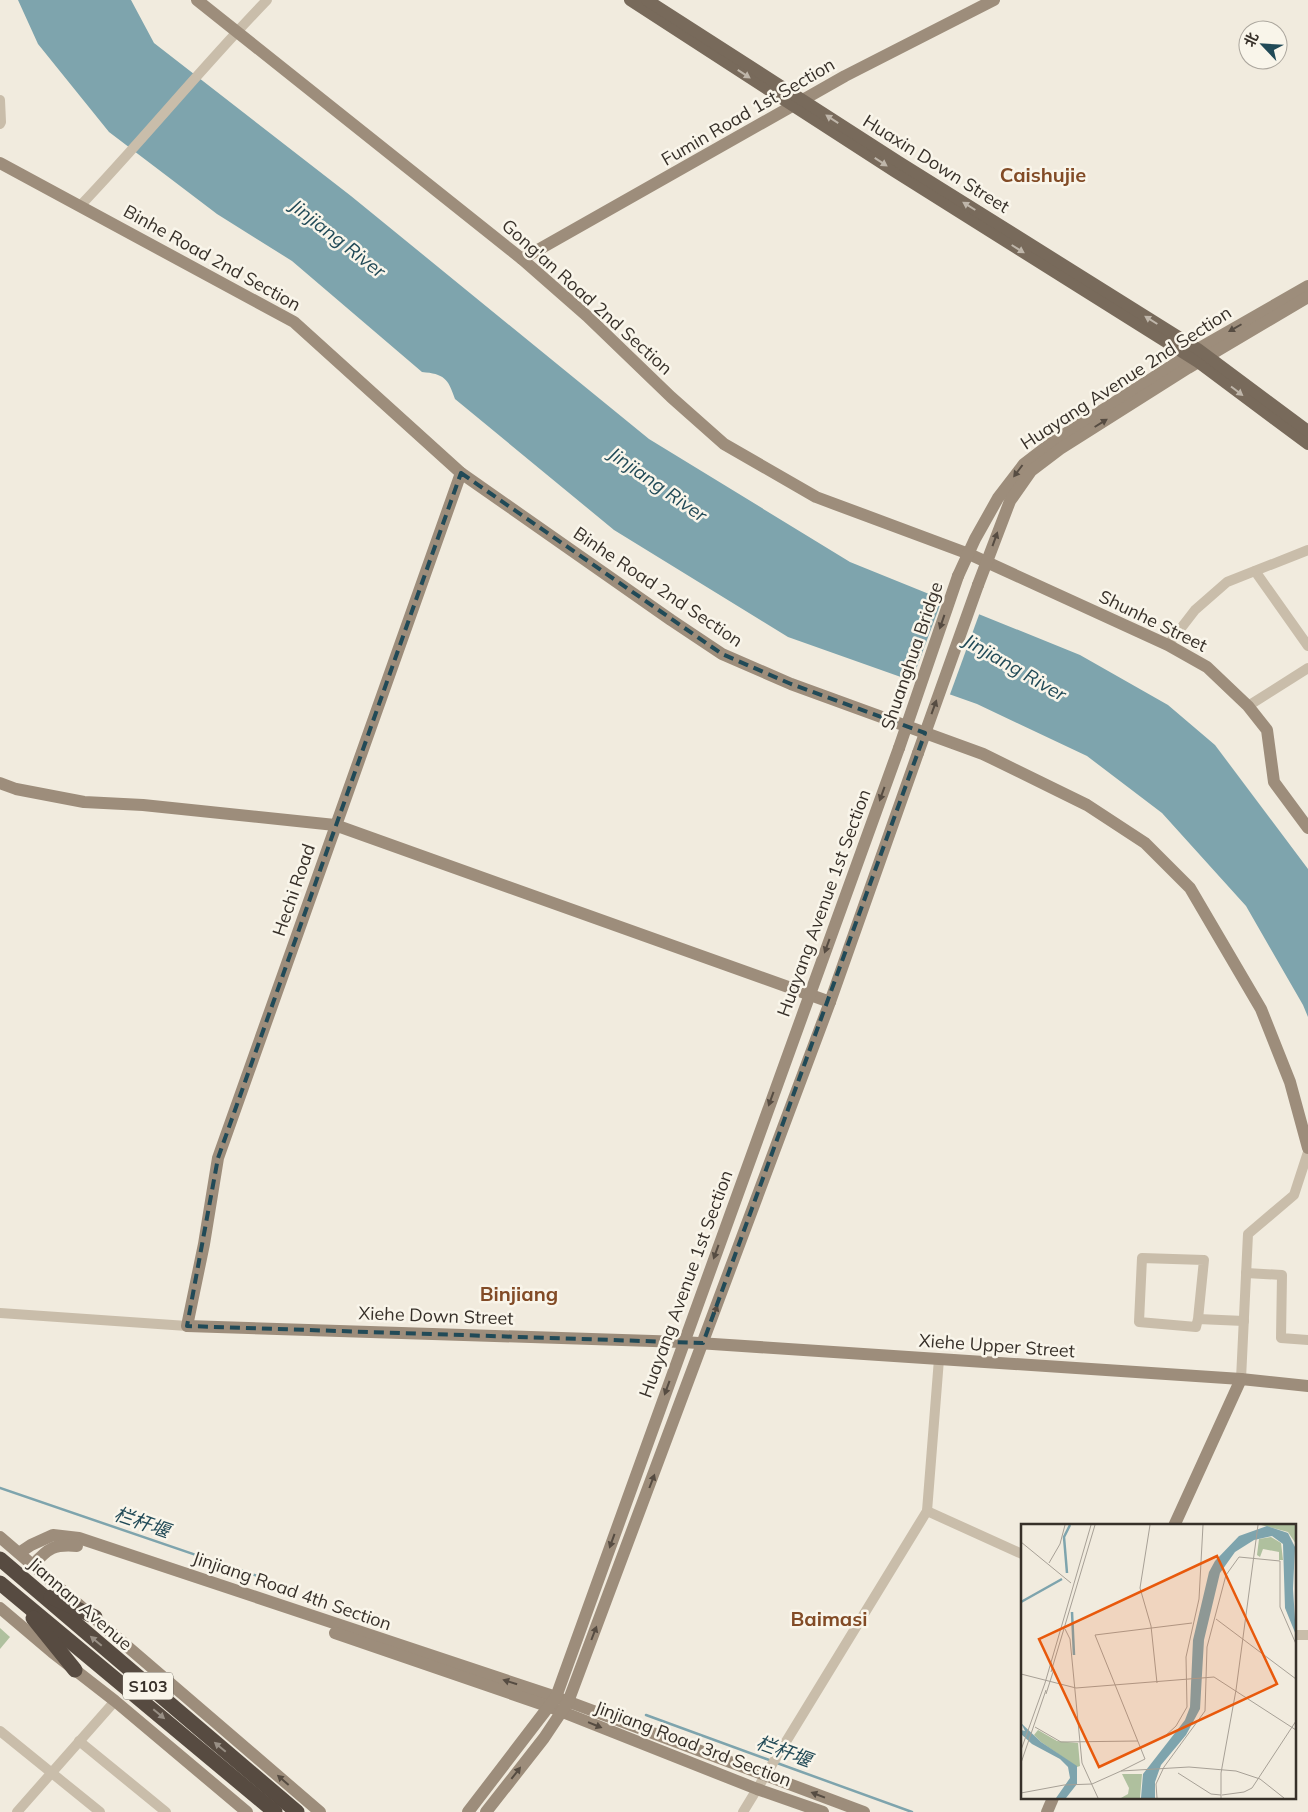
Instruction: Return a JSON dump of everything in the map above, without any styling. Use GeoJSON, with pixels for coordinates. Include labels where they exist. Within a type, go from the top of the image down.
{"type":"FeatureCollection","features":[{"type":"Feature","properties":{"kind":"highway","name":"Jiannan Avenue"},"geometry":{"type":"LineString","coordinates":[[0,1559],[297,1812]]}},
{"type":"Feature","properties":{"kind":"highway","name":"Jiannan Avenue"},"geometry":{"type":"LineString","coordinates":[[0,1583],[275,1812]]}},
{"type":"Feature","properties":{"kind":"highway"},"geometry":{"type":"LineString","coordinates":[[35,1590],[95,1617]]}},
{"type":"Feature","properties":{"kind":"highway"},"geometry":{"type":"LineString","coordinates":[[13,1594],[76,1670]]}},
{"type":"Feature","properties":{"kind":"main road"},"geometry":{"type":"LineString","coordinates":[[630,0],[799,104],[1198,356],[1308,431]]}},
{"type":"Feature","properties":{"kind":"main road"},"geometry":{"type":"LineString","coordinates":[[647,0],[799,104]]}},
{"type":"Feature","properties":{"kind":"main road"},"geometry":{"type":"LineString","coordinates":[[1198,356],[1308,444]]}},
{"type":"Feature","properties":{"kind":"street","name":"Gong'an Road 2nd Section"},"geometry":{"type":"LineString","coordinates":[[197,0],[522,259],[586,316],[670,397],[724,444],[816,497],[987,562]]}},
{"type":"Feature","properties":{"kind":"street"},"geometry":{"type":"LineString","coordinates":[[80,206],[122,162],[206,64],[267,0]]}},
{"type":"Feature","properties":{"kind":"street","name":"Fumin Road 1st Section"},"geometry":{"type":"LineString","coordinates":[[522,259],[799,104],[845,76],[994,0]]}},
{"type":"Feature","properties":{"kind":"street"},"geometry":{"type":"LineString","coordinates":[[0,100],[2,122],[0,124]]}},
{"type":"Feature","properties":{"kind":"street","name":"Binhe Road 2nd Section"},"geometry":{"type":"LineString","coordinates":[[0,163],[294,322],[461,473],[722,654],[791,684],[983,754],[1087,805],[1145,843],[1190,888],[1261,1009],[1290,1082],[1308,1150]]}},
{"type":"Feature","properties":{"kind":"street","name":"Huayang Avenue 2nd Section"},"geometry":{"type":"LineString","coordinates":[[918,753],[994,540],[1010,501],[1031,471],[1060,449],[1198,356],[1308,286]]}},
{"type":"Feature","properties":{"kind":"street","name":"Huayang Avenue 2nd Section"},"geometry":{"type":"LineString","coordinates":[[958,576],[975,539],[998,498],[1024,464],[1054,441],[1198,356],[1308,297]]}},
{"type":"Feature","properties":{"kind":"street","name":"Hechi Road"},"geometry":{"type":"LineString","coordinates":[[187,1326],[204,1244],[218,1158],[461,473]]}},
{"type":"Feature","properties":{"kind":"street"},"geometry":{"type":"LineString","coordinates":[[1168,645],[1195,610],[1227,582],[1308,550]]}},
{"type":"Feature","properties":{"kind":"street","name":"Shunhe Street"},"geometry":{"type":"LineString","coordinates":[[987,562],[1168,645],[1207,668],[1248,706],[1267,730],[1274,782],[1308,828]]}},
{"type":"Feature","properties":{"kind":"street"},"geometry":{"type":"LineString","coordinates":[[1255,571],[1308,646]]}},
{"type":"Feature","properties":{"kind":"street","name":"Shuanghua Bridge"},"geometry":{"type":"LineString","coordinates":[[899,748],[958,576]]}},
{"type":"Feature","properties":{"kind":"street"},"geometry":{"type":"LineString","coordinates":[[1248,706],[1308,668]]}},
{"type":"Feature","properties":{"kind":"street","name":"Huayang Avenue 1st Section"},"geometry":{"type":"LineString","coordinates":[[468,1812],[559,1704],[683,1342],[899,748]]}},
{"type":"Feature","properties":{"kind":"street","name":"Huayang Avenue 1st Section"},"geometry":{"type":"LineString","coordinates":[[486,1812],[559,1704],[703,1343],[830,1002],[918,753]]}},
{"type":"Feature","properties":{"kind":"street"},"geometry":{"type":"LineString","coordinates":[[0,783],[16,789],[84,802],[143,805],[335,825],[830,1002]]}},
{"type":"Feature","properties":{"kind":"street"},"geometry":{"type":"LineString","coordinates":[[1175,1524],[1241,1379],[1248,1234],[1294,1195],[1308,1150]]}},
{"type":"Feature","properties":{"kind":"street"},"geometry":{"type":"LineString","coordinates":[[1142,1258],[1204,1260],[1198,1319],[1196,1327],[1139,1322],[1142,1258]]}},
{"type":"Feature","properties":{"kind":"street"},"geometry":{"type":"LineString","coordinates":[[1246,1273],[1282,1275],[1280,1338],[1308,1340]]}},
{"type":"Feature","properties":{"kind":"street"},"geometry":{"type":"LineString","coordinates":[[0,1313],[187,1326]]}},
{"type":"Feature","properties":{"kind":"street"},"geometry":{"type":"LineString","coordinates":[[1198,1319],[1244,1321]]}},
{"type":"Feature","properties":{"kind":"street","name":"Xiehe Down Street"},"geometry":{"type":"LineString","coordinates":[[187,1326],[683,1342]]}},
{"type":"Feature","properties":{"kind":"street","name":"Xiehe Upper Street"},"geometry":{"type":"LineString","coordinates":[[683,1342],[1241,1379],[1308,1386]]}},
{"type":"Feature","properties":{"kind":"street"},"geometry":{"type":"LineString","coordinates":[[742,1812],[926,1511],[939,1359]]}},
{"type":"Feature","properties":{"kind":"street"},"geometry":{"type":"LineString","coordinates":[[926,1511],[1021,1554]]}},
{"type":"Feature","properties":{"kind":"street","name":"Jinjiang Road 4th Section"},"geometry":{"type":"LineString","coordinates":[[19,1553],[53,1535],[79,1538],[559,1704]]}},
{"type":"Feature","properties":{"kind":"street"},"geometry":{"type":"LineString","coordinates":[[0,1537],[320,1812]]}},
{"type":"Feature","properties":{"kind":"street","name":"Jinjiang Road 4th Section"},"geometry":{"type":"LineString","coordinates":[[33,1565],[45,1551],[62,1545],[82,1546],[559,1704]]}},
{"type":"Feature","properties":{"kind":"street"},"geometry":{"type":"LineString","coordinates":[[0,1608],[116,1700],[247,1812]]}},
{"type":"Feature","properties":{"kind":"street"},"geometry":{"type":"LineString","coordinates":[[17,1812],[116,1700]]}},
{"type":"Feature","properties":{"kind":"street","name":"Jinjiang Road 3rd Section"},"geometry":{"type":"LineString","coordinates":[[559,1704],[771,1766],[864,1812]]}},
{"type":"Feature","properties":{"kind":"street","name":"Jinjiang Road 3rd Section"},"geometry":{"type":"LineString","coordinates":[[559,1704],[757,1789],[823,1812]]}},
{"type":"Feature","properties":{"kind":"street"},"geometry":{"type":"LineString","coordinates":[[0,1731],[100,1812]]}},
{"type":"Feature","properties":{"kind":"street"},"geometry":{"type":"LineString","coordinates":[[79,1741],[166,1812]]}},
{"type":"Feature","properties":{"kind":"street"},"geometry":{"type":"LineString","coordinates":[[1047,1812],[1052,1800]]}},
{"type":"Feature","properties":{"kind":"highlighted area"},"geometry":{"type":"Polygon","coordinates":[[[461,473],[722,654],[791,684],[925,733],[703,1343],[187,1326],[218,1158],[461,473]]]}},
{"type":"Feature","properties":{"kind":"green space"},"geometry":{"type":"Polygon","coordinates":[[[0,1628],[10,1637],[0,1649],[0,1628]]]}},
{"type":"Feature","properties":{"kind":"water","name":"Jinjiang River"},"geometry":{"type":"Polygon","coordinates":[[[18,0],[131,0],[154,43],[351,196],[649,439],[850,562],[1080,655],[1168,705],[1215,745],[1308,869],[1308,1017],[1246,906],[1162,813],[1087,756],[977,704],[788,637],[614,530],[455,399],[450,386],[444,378],[422,372],[292,261],[217,214],[109,132],[38,44],[18,0]]]}},
{"type":"Feature","properties":{"kind":"pier"},"geometry":{"type":"Polygon","coordinates":[[[943,597],[980,612],[949,697],[911,683],[943,597]]]}},
{"type":"Feature","properties":{"kind":"waterway","name":"栏杆堰"},"geometry":{"type":"LineString","coordinates":[[0,1488],[275,1582]]}},
{"type":"Feature","properties":{"kind":"waterway","name":"栏杆堰"},"geometry":{"type":"LineString","coordinates":[[646,1715],[772,1761]]}},
{"type":"Feature","properties":{"kind":"waterway","name":"栏杆堰"},"geometry":{"type":"LineString","coordinates":[[777,1763],[912,1812]]}},
{"type":"Feature","properties":{"kind":"district","name":"Caishujie"},"geometry":{"type":"Point","coordinates":[1043,175]}},
{"type":"Feature","properties":{"kind":"district","name":"Binjiang"},"geometry":{"type":"Point","coordinates":[519,1294]}},
{"type":"Feature","properties":{"kind":"district","name":"Baimasi"},"geometry":{"type":"Point","coordinates":[829,1619]}}]}
